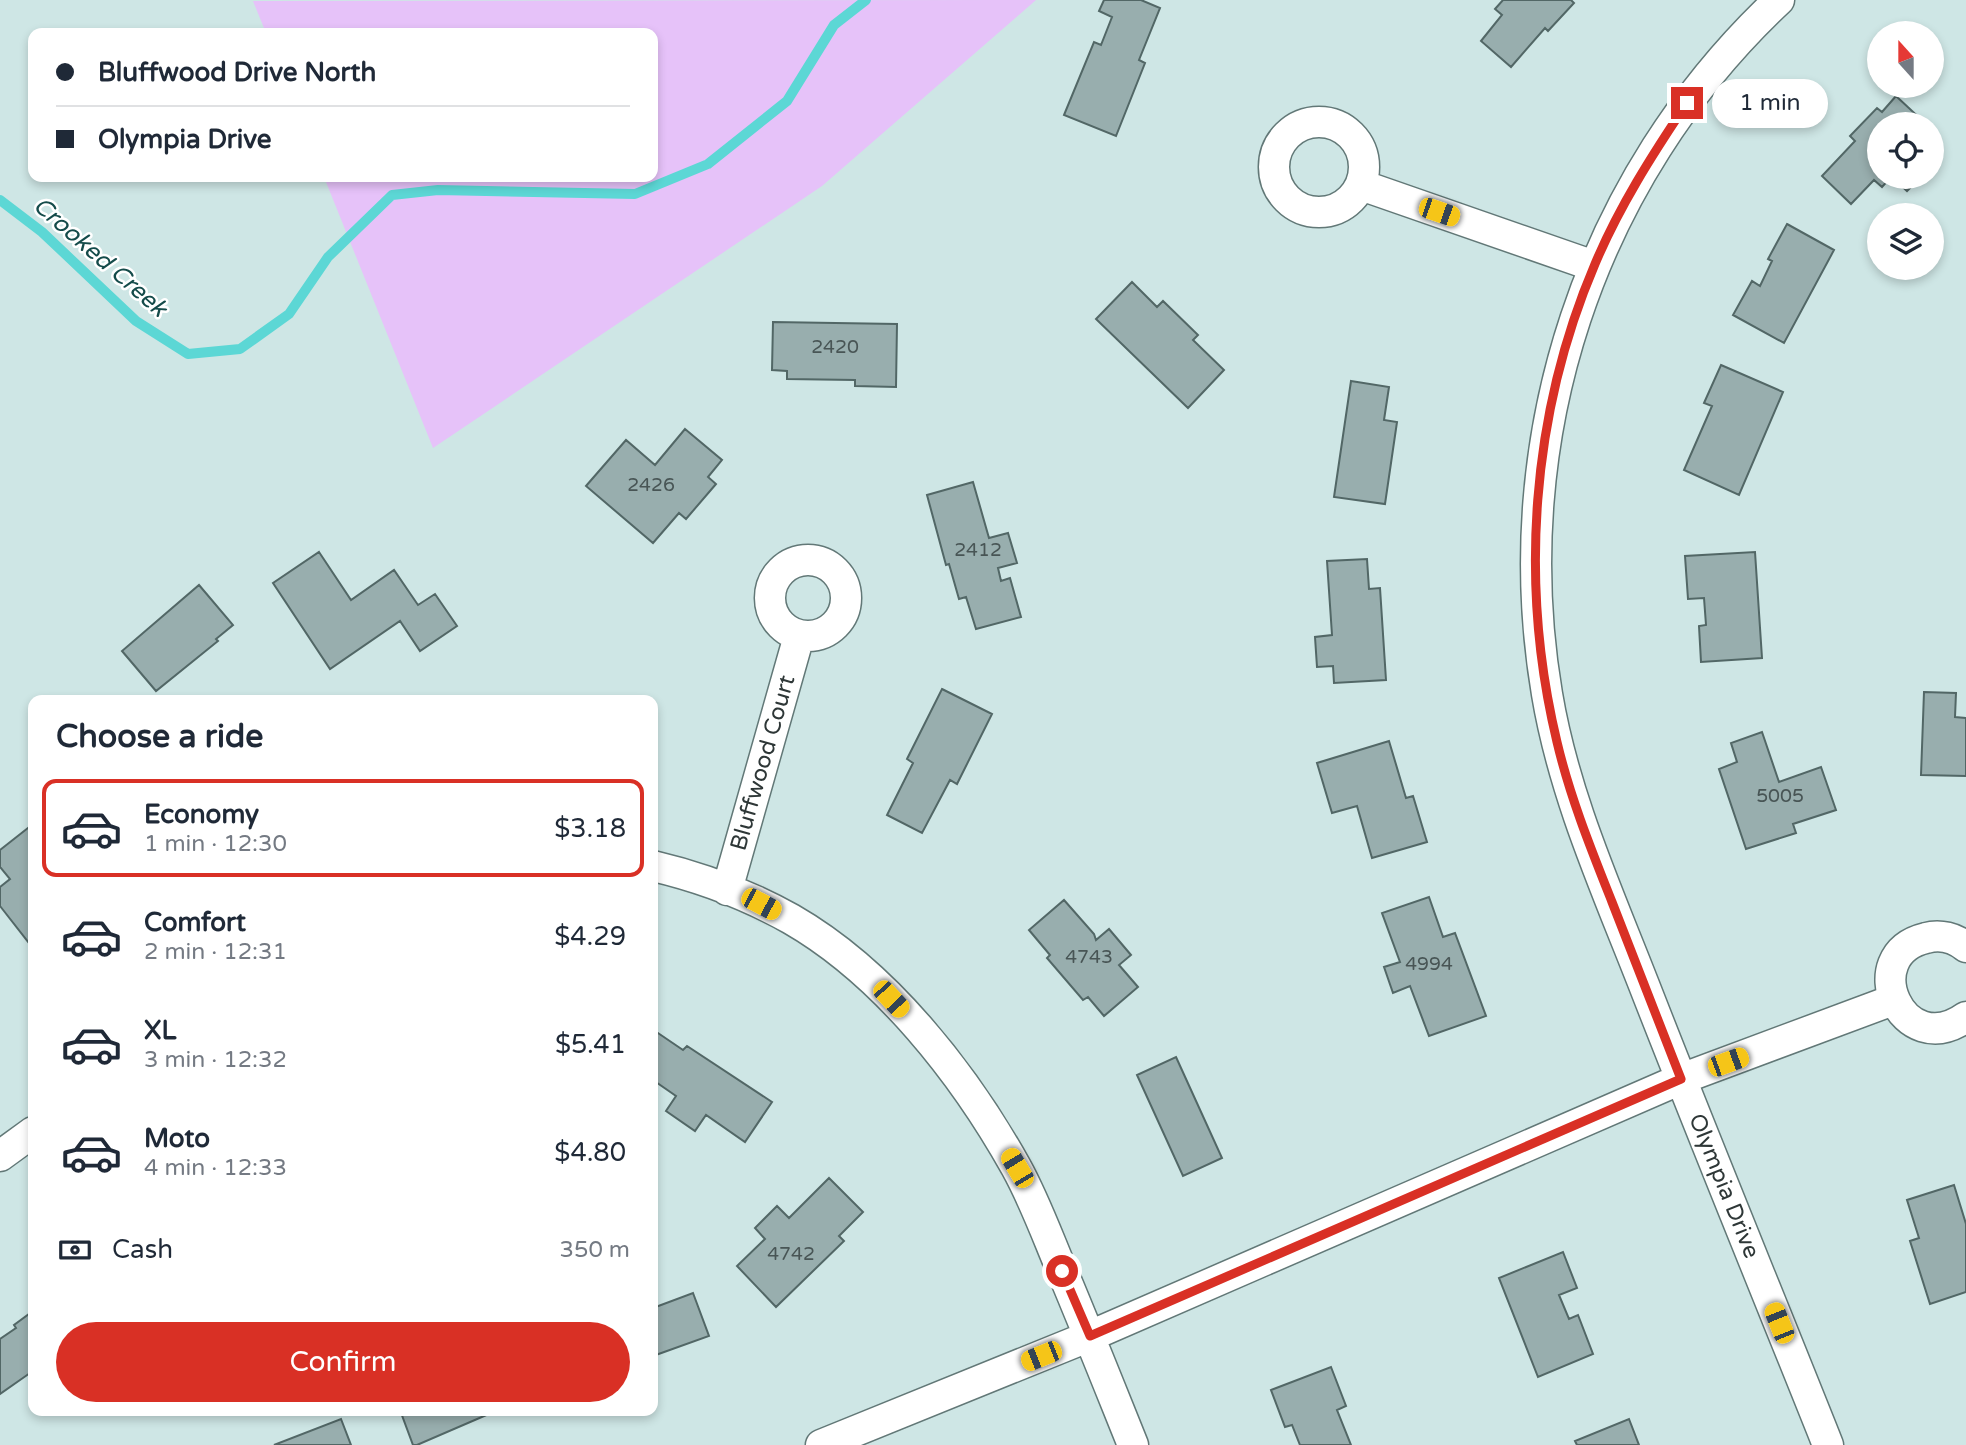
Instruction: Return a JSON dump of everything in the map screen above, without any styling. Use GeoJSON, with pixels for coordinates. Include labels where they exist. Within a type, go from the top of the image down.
{"type":"FeatureCollection","features":[{"type":"Feature","properties":{"kind":"street","name":"Olympia Drive"},"geometry":{"type":"LineString","coordinates":[[1779,0],[1727,54],[1687,103],[1653,153],[1594,266],[1562,363],[1543,453],[1536,513],[1535,575],[1541,653],[1557,743],[1574,803],[1828,1445]]}},
{"type":"Feature","properties":{"kind":"street"},"geometry":{"type":"LineString","coordinates":[[1361,185],[1594,266]]}},
{"type":"Feature","properties":{"kind":"street","name":"Bluffwood Court"},"geometry":{"type":"LineString","coordinates":[[727,890],[799,636]]}},
{"type":"Feature","properties":{"kind":"street"},"geometry":{"type":"LineString","coordinates":[[658,868],[747,896],[788,918],[841,954],[891,999],[943,1057],[984,1114],[1017,1168],[1048,1234],[1133,1445]]}},
{"type":"Feature","properties":{"kind":"street"},"geometry":{"type":"LineString","coordinates":[[1966,947],[1953,939],[1932,936],[1922,939],[1903,949],[1892,967],[1890,978],[1894,1000],[1906,1017],[1925,1027],[1946,1027],[1966,1017]]}},
{"type":"Feature","properties":{"kind":"street"},"geometry":{"type":"LineString","coordinates":[[821,1445],[1090,1336],[1681,1079],[1894,1000]]}},
{"type":"Feature","properties":{"kind":"street"},"geometry":{"type":"LineString","coordinates":[[0,1156],[28,1136]]}},
{"type":"Feature","properties":{"kind":"shaded area"},"geometry":{"type":"Polygon","coordinates":[[[1036,0],[822,186],[433,448],[326,182],[658,182],[658,28],[264,28],[253,1],[1036,0]]]}},
{"type":"Feature","properties":{"kind":"building"},"geometry":{"type":"Polygon","coordinates":[[[1104,0],[1141,0],[1160,8],[1139,60],[1145,63],[1116,136],[1064,115],[1094,42],[1101,45],[1112,17],[1099,11],[1104,0]]]}},
{"type":"Feature","properties":{"kind":"building"},"geometry":{"type":"Polygon","coordinates":[[[1503,0],[1571,0],[1574,3],[1548,31],[1545,28],[1511,67],[1481,41],[1502,15],[1495,9],[1503,0]]]}},
{"type":"Feature","properties":{"kind":"building"},"geometry":{"type":"Polygon","coordinates":[[[1894,98],[1898,98],[1913,112],[1882,112],[1894,98]]]}},
{"type":"Feature","properties":{"kind":"building"},"geometry":{"type":"Polygon","coordinates":[[[1867,118],[1867,187],[1851,204],[1822,176],[1855,141],[1850,136],[1867,118]]]}},
{"type":"Feature","properties":{"kind":"building"},"geometry":{"type":"Polygon","coordinates":[[[1787,224],[1834,250],[1784,343],[1733,315],[1752,281],[1760,286],[1772,261],[1768,259],[1787,224]]]}},
{"type":"Feature","properties":{"kind":"building"},"geometry":{"type":"Polygon","coordinates":[[[1132,282],[1157,307],[1163,301],[1198,335],[1193,340],[1224,370],[1188,408],[1096,319],[1132,282]]]}},
{"type":"Feature","properties":{"kind":"building"},"geometry":{"type":"Polygon","coordinates":[[[773,322],[897,324],[896,387],[855,386],[855,380],[787,379],[787,371],[772,370],[773,322]]]}},
{"type":"Feature","properties":{"kind":"building"},"geometry":{"type":"Polygon","coordinates":[[[1721,365],[1783,392],[1739,495],[1684,470],[1712,406],[1704,403],[1721,365]]]}},
{"type":"Feature","properties":{"kind":"building"},"geometry":{"type":"Polygon","coordinates":[[[1351,381],[1389,387],[1384,420],[1397,422],[1385,504],[1334,497],[1351,381]]]}},
{"type":"Feature","properties":{"kind":"building"},"geometry":{"type":"Polygon","coordinates":[[[685,429],[722,460],[708,477],[716,484],[686,519],[679,513],[653,543],[586,486],[626,440],[655,465],[685,429]]]}},
{"type":"Feature","properties":{"kind":"building"},"geometry":{"type":"Polygon","coordinates":[[[973,482],[989,538],[1008,533],[1017,563],[998,568],[1001,581],[1010,578],[1021,617],[976,629],[966,597],[959,599],[949,564],[946,565],[927,495],[973,482]]]}},
{"type":"Feature","properties":{"kind":"building"},"geometry":{"type":"Polygon","coordinates":[[[319,552],[351,600],[394,570],[418,605],[435,594],[457,626],[420,651],[400,621],[330,669],[273,583],[319,552]]]}},
{"type":"Feature","properties":{"kind":"building"},"geometry":{"type":"Polygon","coordinates":[[[1755,552],[1762,658],[1701,662],[1699,626],[1706,625],[1704,598],[1688,599],[1685,556],[1755,552]]]}},
{"type":"Feature","properties":{"kind":"building"},"geometry":{"type":"Polygon","coordinates":[[[1367,559],[1369,589],[1380,588],[1386,680],[1334,683],[1333,666],[1317,667],[1315,637],[1332,635],[1327,561],[1367,559]]]}},
{"type":"Feature","properties":{"kind":"building"},"geometry":{"type":"Polygon","coordinates":[[[199,585],[233,625],[216,639],[218,641],[156,691],[122,651],[199,585]]]}},
{"type":"Feature","properties":{"kind":"building"},"geometry":{"type":"Polygon","coordinates":[[[942,689],[992,714],[957,784],[950,780],[922,833],[887,815],[913,763],[907,759],[942,689]]]}},
{"type":"Feature","properties":{"kind":"building"},"geometry":{"type":"Polygon","coordinates":[[[1924,692],[1956,693],[1955,717],[1966,718],[1966,776],[1921,775],[1924,692]]]}},
{"type":"Feature","properties":{"kind":"building"},"geometry":{"type":"Polygon","coordinates":[[[1762,732],[1779,782],[1821,767],[1836,810],[1793,824],[1796,833],[1746,849],[1719,769],[1737,762],[1731,743],[1762,732]]]}},
{"type":"Feature","properties":{"kind":"building"},"geometry":{"type":"Polygon","coordinates":[[[1389,741],[1406,798],[1413,796],[1427,842],[1372,858],[1357,806],[1332,813],[1317,763],[1389,741]]]}},
{"type":"Feature","properties":{"kind":"building"},"geometry":{"type":"Polygon","coordinates":[[[28,828],[28,942],[0,906],[0,887],[10,879],[0,867],[0,850],[28,828]]]}},
{"type":"Feature","properties":{"kind":"building"},"geometry":{"type":"Polygon","coordinates":[[[1429,897],[1443,937],[1455,933],[1486,1016],[1429,1036],[1410,986],[1393,993],[1384,967],[1400,962],[1382,913],[1429,897]]]}},
{"type":"Feature","properties":{"kind":"building"},"geometry":{"type":"Polygon","coordinates":[[[1064,900],[1094,934],[1096,940],[1109,929],[1131,955],[1119,965],[1138,987],[1104,1016],[1088,997],[1083,1000],[1047,958],[1050,955],[1029,930],[1064,900]]]}},
{"type":"Feature","properties":{"kind":"building"},"geometry":{"type":"Polygon","coordinates":[[[658,1033],[683,1050],[687,1046],[772,1102],[745,1142],[706,1115],[695,1131],[666,1111],[676,1096],[658,1083],[658,1033]]]}},
{"type":"Feature","properties":{"kind":"building"},"geometry":{"type":"Polygon","coordinates":[[[1176,1057],[1222,1158],[1183,1176],[1137,1075],[1176,1057]]]}},
{"type":"Feature","properties":{"kind":"building"},"geometry":{"type":"Polygon","coordinates":[[[829,1178],[863,1212],[839,1236],[844,1241],[776,1307],[737,1266],[765,1239],[755,1228],[777,1206],[789,1218],[829,1178]]]}},
{"type":"Feature","properties":{"kind":"building"},"geometry":{"type":"Polygon","coordinates":[[[1954,1185],[1966,1224],[1966,1292],[1930,1304],[1910,1241],[1919,1238],[1907,1200],[1954,1185]]]}},
{"type":"Feature","properties":{"kind":"building"},"geometry":{"type":"Polygon","coordinates":[[[1563,1252],[1577,1288],[1559,1295],[1569,1319],[1578,1315],[1593,1354],[1538,1377],[1499,1278],[1563,1252]]]}},
{"type":"Feature","properties":{"kind":"building"},"geometry":{"type":"Polygon","coordinates":[[[693,1293],[709,1336],[658,1354],[658,1306],[693,1293]]]}},
{"type":"Feature","properties":{"kind":"building"},"geometry":{"type":"Polygon","coordinates":[[[28,1315],[28,1374],[0,1394],[0,1339],[16,1328],[14,1325],[28,1315]]]}},
{"type":"Feature","properties":{"kind":"building"},"geometry":{"type":"Polygon","coordinates":[[[1331,1367],[1346,1406],[1337,1410],[1351,1445],[1300,1445],[1292,1425],[1285,1427],[1271,1390],[1331,1367]]]}},
{"type":"Feature","properties":{"kind":"building"},"geometry":{"type":"Polygon","coordinates":[[[402,1416],[484,1416],[417,1445],[413,1445],[402,1416]]]}},
{"type":"Feature","properties":{"kind":"building"},"geometry":{"type":"Polygon","coordinates":[[[341,1419],[351,1445],[274,1445],[341,1419]]]}},
{"type":"Feature","properties":{"kind":"building"},"geometry":{"type":"Polygon","coordinates":[[[1629,1419],[1639,1445],[1577,1445],[1575,1441],[1629,1419]]]}},
{"type":"Feature","properties":{"kind":"waterway","name":"Crooked Creek"},"geometry":{"type":"LineString","coordinates":[[0,200],[42,232],[136,321],[188,354],[240,349],[289,314],[328,257],[392,195],[438,190],[635,194],[708,164],[787,101],[834,25],[866,0]]}},
{"type":"Feature","properties":{"kind":"route"},"geometry":{"type":"LineString","coordinates":[[1062,1271],[1090,1336],[1681,1079],[1584,831],[1565,774],[1544,675],[1535,575],[1536,513],[1543,453],[1551,407],[1580,303],[1594,266],[1623,207],[1653,153],[1687,103]]}}]}
